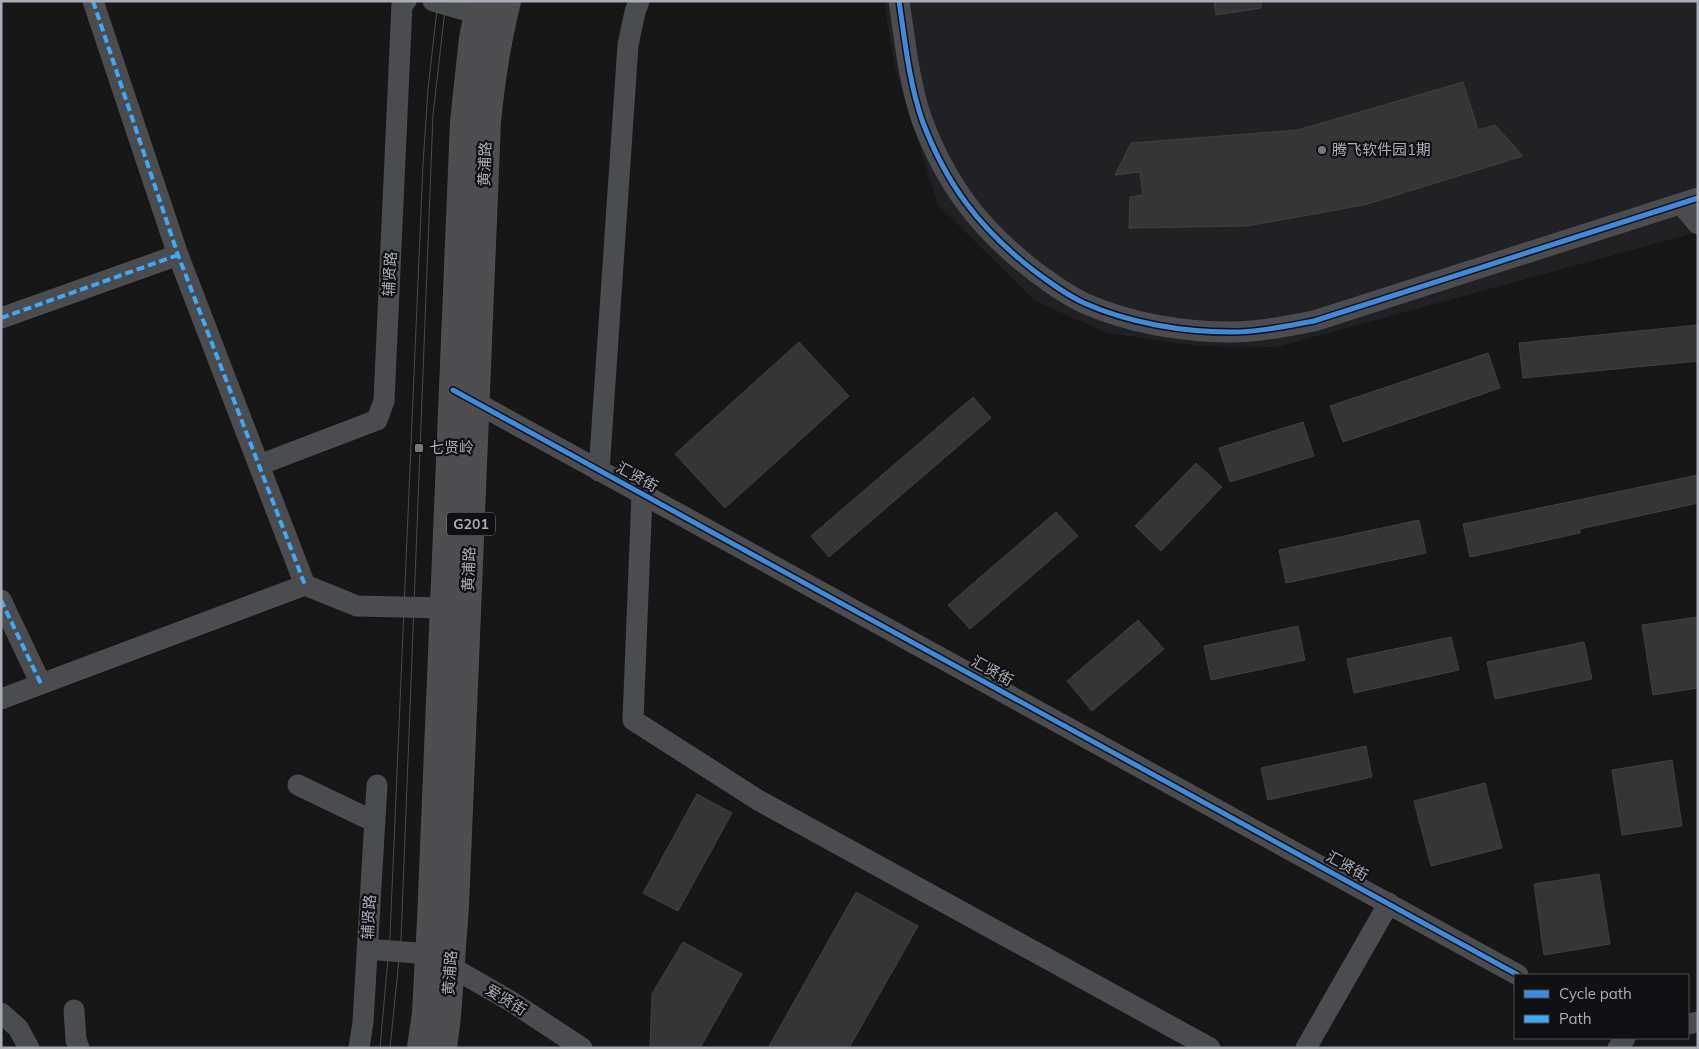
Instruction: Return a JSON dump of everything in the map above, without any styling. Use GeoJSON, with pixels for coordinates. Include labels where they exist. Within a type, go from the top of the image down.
{"type":"FeatureCollection","features":[{"type":"Feature","properties":{"kind":"highway","name":"黄浦路"},"geometry":{"type":"LineString","coordinates":[[442,1048],[440,960],[444,608],[487,121],[495,53],[507,1]]}},
{"type":"Feature","properties":{"kind":"highway","name":"黄浦路"},"geometry":{"type":"LineString","coordinates":[[421,1048],[426,1013],[455,906],[464,396],[464,122],[473,38],[480,8]]}},
{"type":"Feature","properties":{"kind":"street"},"geometry":{"type":"LineString","coordinates":[[93,1],[178,255],[305,585]]}},
{"type":"Feature","properties":{"kind":"street","name":"辅贤路"},"geometry":{"type":"LineString","coordinates":[[259,465],[377,420],[384,401],[402,4],[406,1]]}},
{"type":"Feature","properties":{"kind":"street"},"geometry":{"type":"LineString","coordinates":[[433,1],[480,8]]}},
{"type":"Feature","properties":{"kind":"street"},"geometry":{"type":"LineString","coordinates":[[599,471],[628,45],[639,1]]}},
{"type":"Feature","properties":{"kind":"street"},"geometry":{"type":"LineString","coordinates":[[899,1],[913,85],[922,118],[934,149],[949,178],[967,205],[1007,250],[1055,287],[1083,302],[1115,315],[1191,330],[1232,332],[1280,328],[1314,321],[1354,309],[1690,201],[1698,224]]}},
{"type":"Feature","properties":{"kind":"street"},"geometry":{"type":"LineString","coordinates":[[1,318],[178,255]]}},
{"type":"Feature","properties":{"kind":"street","name":"汇贤街"},"geometry":{"type":"LineString","coordinates":[[464,396],[1516,974]]}},
{"type":"Feature","properties":{"kind":"street"},"geometry":{"type":"LineString","coordinates":[[642,494],[633,720],[758,800],[1210,1048]]}},
{"type":"Feature","properties":{"kind":"street"},"geometry":{"type":"LineString","coordinates":[[1,699],[305,585],[357,606],[444,608]]}},
{"type":"Feature","properties":{"kind":"street"},"geometry":{"type":"LineString","coordinates":[[1,600],[41,684]]}},
{"type":"Feature","properties":{"kind":"street"},"geometry":{"type":"LineString","coordinates":[[298,785],[375,822]]}},
{"type":"Feature","properties":{"kind":"street","name":"辅贤路"},"geometry":{"type":"LineString","coordinates":[[359,1048],[363,1022],[377,785]]}},
{"type":"Feature","properties":{"kind":"street"},"geometry":{"type":"LineString","coordinates":[[1306,1048],[1389,904]]}},
{"type":"Feature","properties":{"kind":"street"},"geometry":{"type":"LineString","coordinates":[[367,949],[440,960]]}},
{"type":"Feature","properties":{"kind":"street","name":"爱贤街"},"geometry":{"type":"LineString","coordinates":[[440,960],[512,1002],[582,1048]]}},
{"type":"Feature","properties":{"kind":"street"},"geometry":{"type":"LineString","coordinates":[[74,1010],[76,1040],[79,1048]]}},
{"type":"Feature","properties":{"kind":"street"},"geometry":{"type":"LineString","coordinates":[[1,1013],[18,1028],[29,1048]]}},
{"type":"Feature","properties":{"kind":"shaded area"},"geometry":{"type":"Polygon","coordinates":[[[884,1],[1698,1],[1698,232],[1277,347],[1199,346],[1107,333],[1035,301],[938,205],[895,67],[884,1]]]}},
{"type":"Feature","properties":{"kind":"building"},"geometry":{"type":"Polygon","coordinates":[[[1214,1],[1261,1],[1261,8],[1216,15],[1214,1]]]}},
{"type":"Feature","properties":{"kind":"building","name":"腾飞软件园1期"},"geometry":{"type":"Polygon","coordinates":[[[1463,82],[1478,130],[1495,125],[1523,156],[1364,205],[1247,226],[1129,228],[1130,197],[1143,195],[1140,172],[1115,175],[1131,143],[1298,130],[1463,82]]]}},
{"type":"Feature","properties":{"kind":"building"},"geometry":{"type":"Polygon","coordinates":[[[1698,325],[1698,361],[1523,378],[1519,343],[1698,325]]]}},
{"type":"Feature","properties":{"kind":"building"},"geometry":{"type":"Polygon","coordinates":[[[799,342],[849,396],[725,508],[675,454],[799,342]]]}},
{"type":"Feature","properties":{"kind":"building"},"geometry":{"type":"Polygon","coordinates":[[[1488,353],[1500,388],[1343,442],[1330,406],[1488,353]]]}},
{"type":"Feature","properties":{"kind":"building"},"geometry":{"type":"Polygon","coordinates":[[[973,397],[991,418],[829,557],[811,536],[973,397]]]}},
{"type":"Feature","properties":{"kind":"building"},"geometry":{"type":"Polygon","coordinates":[[[1303,422],[1314,456],[1230,482],[1219,448],[1303,422]]]}},
{"type":"Feature","properties":{"kind":"building"},"geometry":{"type":"Polygon","coordinates":[[[1196,463],[1222,487],[1161,551],[1135,526],[1196,463]]]}},
{"type":"Feature","properties":{"kind":"building"},"geometry":{"type":"Polygon","coordinates":[[[1698,475],[1698,503],[1580,529],[1580,533],[1470,557],[1463,524],[1698,475]]]}},
{"type":"Feature","properties":{"kind":"building"},"geometry":{"type":"Polygon","coordinates":[[[1056,512],[1078,536],[970,629],[948,605],[1056,512]]]}},
{"type":"Feature","properties":{"kind":"building"},"geometry":{"type":"Polygon","coordinates":[[[1419,520],[1426,553],[1286,583],[1279,550],[1419,520]]]}},
{"type":"Feature","properties":{"kind":"building"},"geometry":{"type":"Polygon","coordinates":[[[1698,617],[1698,688],[1653,695],[1642,625],[1698,617]]]}},
{"type":"Feature","properties":{"kind":"building"},"geometry":{"type":"Polygon","coordinates":[[[1138,620],[1164,649],[1092,711],[1067,681],[1138,620]]]}},
{"type":"Feature","properties":{"kind":"building"},"geometry":{"type":"Polygon","coordinates":[[[1298,626],[1305,660],[1211,680],[1204,646],[1298,626]]]}},
{"type":"Feature","properties":{"kind":"building"},"geometry":{"type":"Polygon","coordinates":[[[1451,637],[1459,670],[1354,693],[1347,659],[1451,637]]]}},
{"type":"Feature","properties":{"kind":"building"},"geometry":{"type":"Polygon","coordinates":[[[1584,642],[1592,679],[1495,699],[1487,662],[1584,642]]]}},
{"type":"Feature","properties":{"kind":"building"},"geometry":{"type":"Polygon","coordinates":[[[1366,746],[1372,777],[1268,800],[1261,768],[1366,746]]]}},
{"type":"Feature","properties":{"kind":"building"},"geometry":{"type":"Polygon","coordinates":[[[1672,760],[1682,826],[1622,835],[1612,770],[1672,760]]]}},
{"type":"Feature","properties":{"kind":"building"},"geometry":{"type":"Polygon","coordinates":[[[1485,783],[1502,848],[1431,866],[1414,801],[1485,783]]]}},
{"type":"Feature","properties":{"kind":"building"},"geometry":{"type":"Polygon","coordinates":[[[697,794],[732,813],[678,911],[643,893],[697,794]]]}},
{"type":"Feature","properties":{"kind":"building"},"geometry":{"type":"Polygon","coordinates":[[[1599,874],[1610,944],[1544,955],[1534,884],[1599,874]]]}},
{"type":"Feature","properties":{"kind":"building"},"geometry":{"type":"Polygon","coordinates":[[[856,892],[918,926],[849,1048],[768,1048],[856,892]]]}},
{"type":"Feature","properties":{"kind":"building"},"geometry":{"type":"Polygon","coordinates":[[[683,942],[742,974],[700,1048],[650,1048],[652,994],[683,942]]]}},
{"type":"Feature","properties":{"kind":"tram line"},"geometry":{"type":"LineString","coordinates":[[380,1048],[390,936],[423,164],[428,89],[438,1]]}},
{"type":"Feature","properties":{"kind":"tram line"},"geometry":{"type":"LineString","coordinates":[[390,1048],[401,940],[433,115],[446,1]]}},
{"type":"Feature","properties":{"kind":"marked path"},"geometry":{"type":"LineString","coordinates":[[93,1],[178,255],[305,585]]}},
{"type":"Feature","properties":{"kind":"marked path"},"geometry":{"type":"LineString","coordinates":[[1,318],[178,255]]}},
{"type":"Feature","properties":{"kind":"marked path"},"geometry":{"type":"LineString","coordinates":[[1,600],[41,684]]}},
{"type":"Feature","properties":{"kind":"cycle path"},"geometry":{"type":"LineString","coordinates":[[899,1],[905,46],[922,120],[942,165],[966,203],[996,238],[1057,288],[1084,303],[1137,321],[1212,332],[1262,330],[1314,321],[1698,198]]}},
{"type":"Feature","properties":{"kind":"cycle path"},"geometry":{"type":"LineString","coordinates":[[453,390],[1516,974]]}},
{"type":"Feature","properties":{"kind":"place","name":"腾飞软件园1期"},"geometry":{"type":"Point","coordinates":[1322,150]}},
{"type":"Feature","properties":{"kind":"place","name":"七贤岭"},"geometry":{"type":"Point","coordinates":[419,448]}}]}
